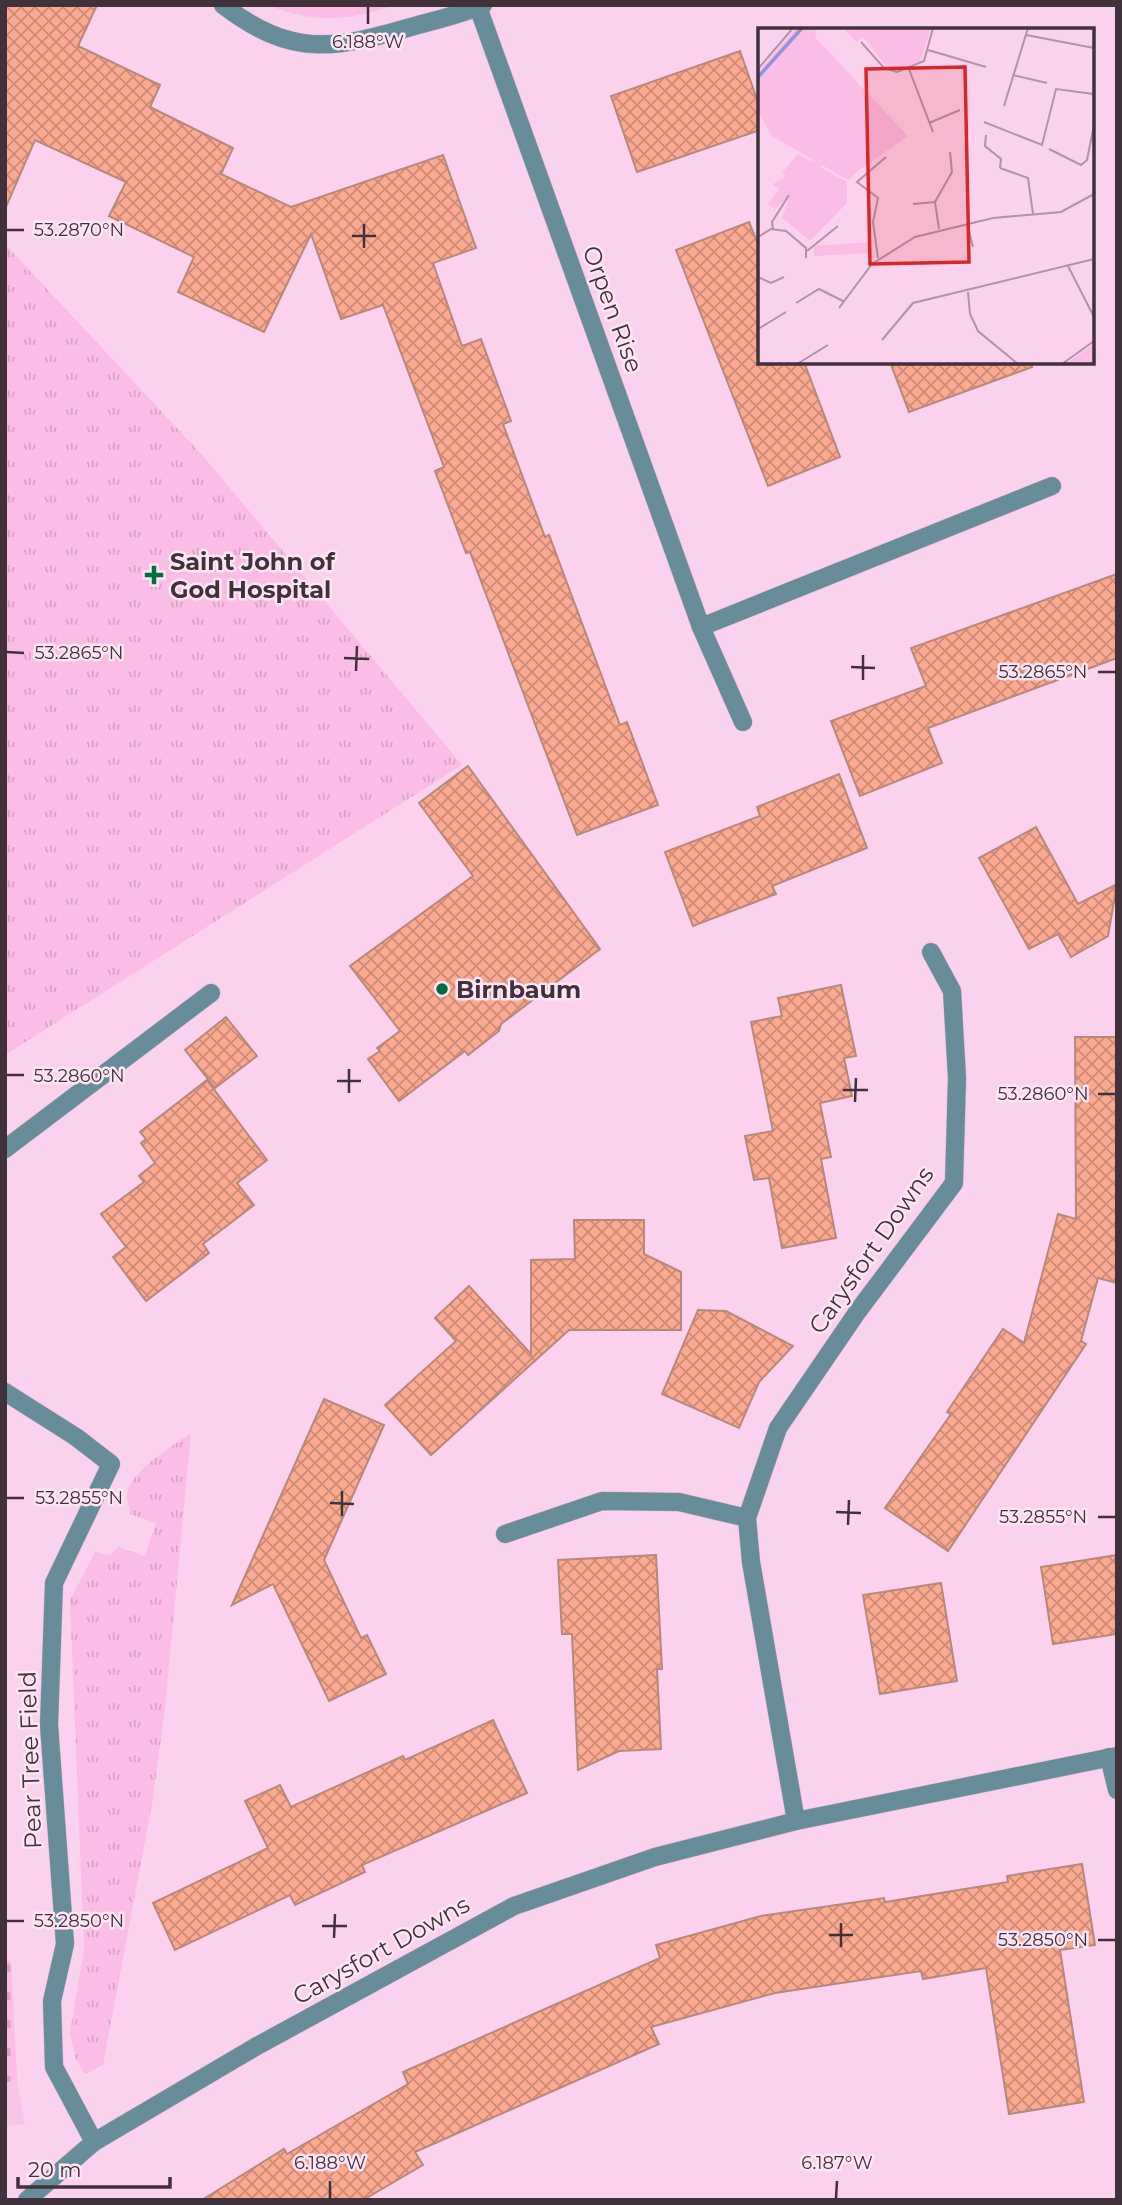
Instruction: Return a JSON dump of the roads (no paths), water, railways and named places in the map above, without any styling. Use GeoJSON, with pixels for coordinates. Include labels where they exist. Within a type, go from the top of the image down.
{"type":"FeatureCollection","features":[{"type":"Feature","properties":{"kind":"street"},"geometry":{"type":"LineString","coordinates":[[223,5],[239,18],[283,38],[317,46],[347,45],[481,6]]}},
{"type":"Feature","properties":{"kind":"street","name":"Orpen Rise"},"geometry":{"type":"LineString","coordinates":[[481,6],[701,627],[743,722]]}},
{"type":"Feature","properties":{"kind":"street"},"geometry":{"type":"LineString","coordinates":[[701,627],[1052,486]]}},
{"type":"Feature","properties":{"kind":"street","name":"Carysfort Downs"},"geometry":{"type":"LineString","coordinates":[[796,1821],[751,1562],[747,1518],[778,1429],[858,1311],[954,1183],[957,1078],[952,991],[931,952]]}},
{"type":"Feature","properties":{"kind":"street"},"geometry":{"type":"LineString","coordinates":[[5,1149],[211,993]]}},
{"type":"Feature","properties":{"kind":"street","name":"Pear Tree Field"},"geometry":{"type":"LineString","coordinates":[[5,1392],[76,1437],[111,1464],[54,1583],[49,1725],[65,1944],[51,2001],[54,2067],[94,2142]]}},
{"type":"Feature","properties":{"kind":"street"},"geometry":{"type":"LineString","coordinates":[[505,1534],[602,1501],[679,1502],[747,1518]]}},
{"type":"Feature","properties":{"kind":"street","name":"Carysfort Downs"},"geometry":{"type":"LineString","coordinates":[[27,2200],[94,2142],[257,2046],[514,1906],[655,1857],[796,1821],[1113,1757],[1117,1790]]}},
{"type":"Feature","properties":{"kind":"place","name":"Saint John of God Hospital"},"geometry":{"type":"Point","coordinates":[154,575]}},
{"type":"Feature","properties":{"kind":"place","name":"Birnbaum"},"geometry":{"type":"Point","coordinates":[442,989]}}]}
